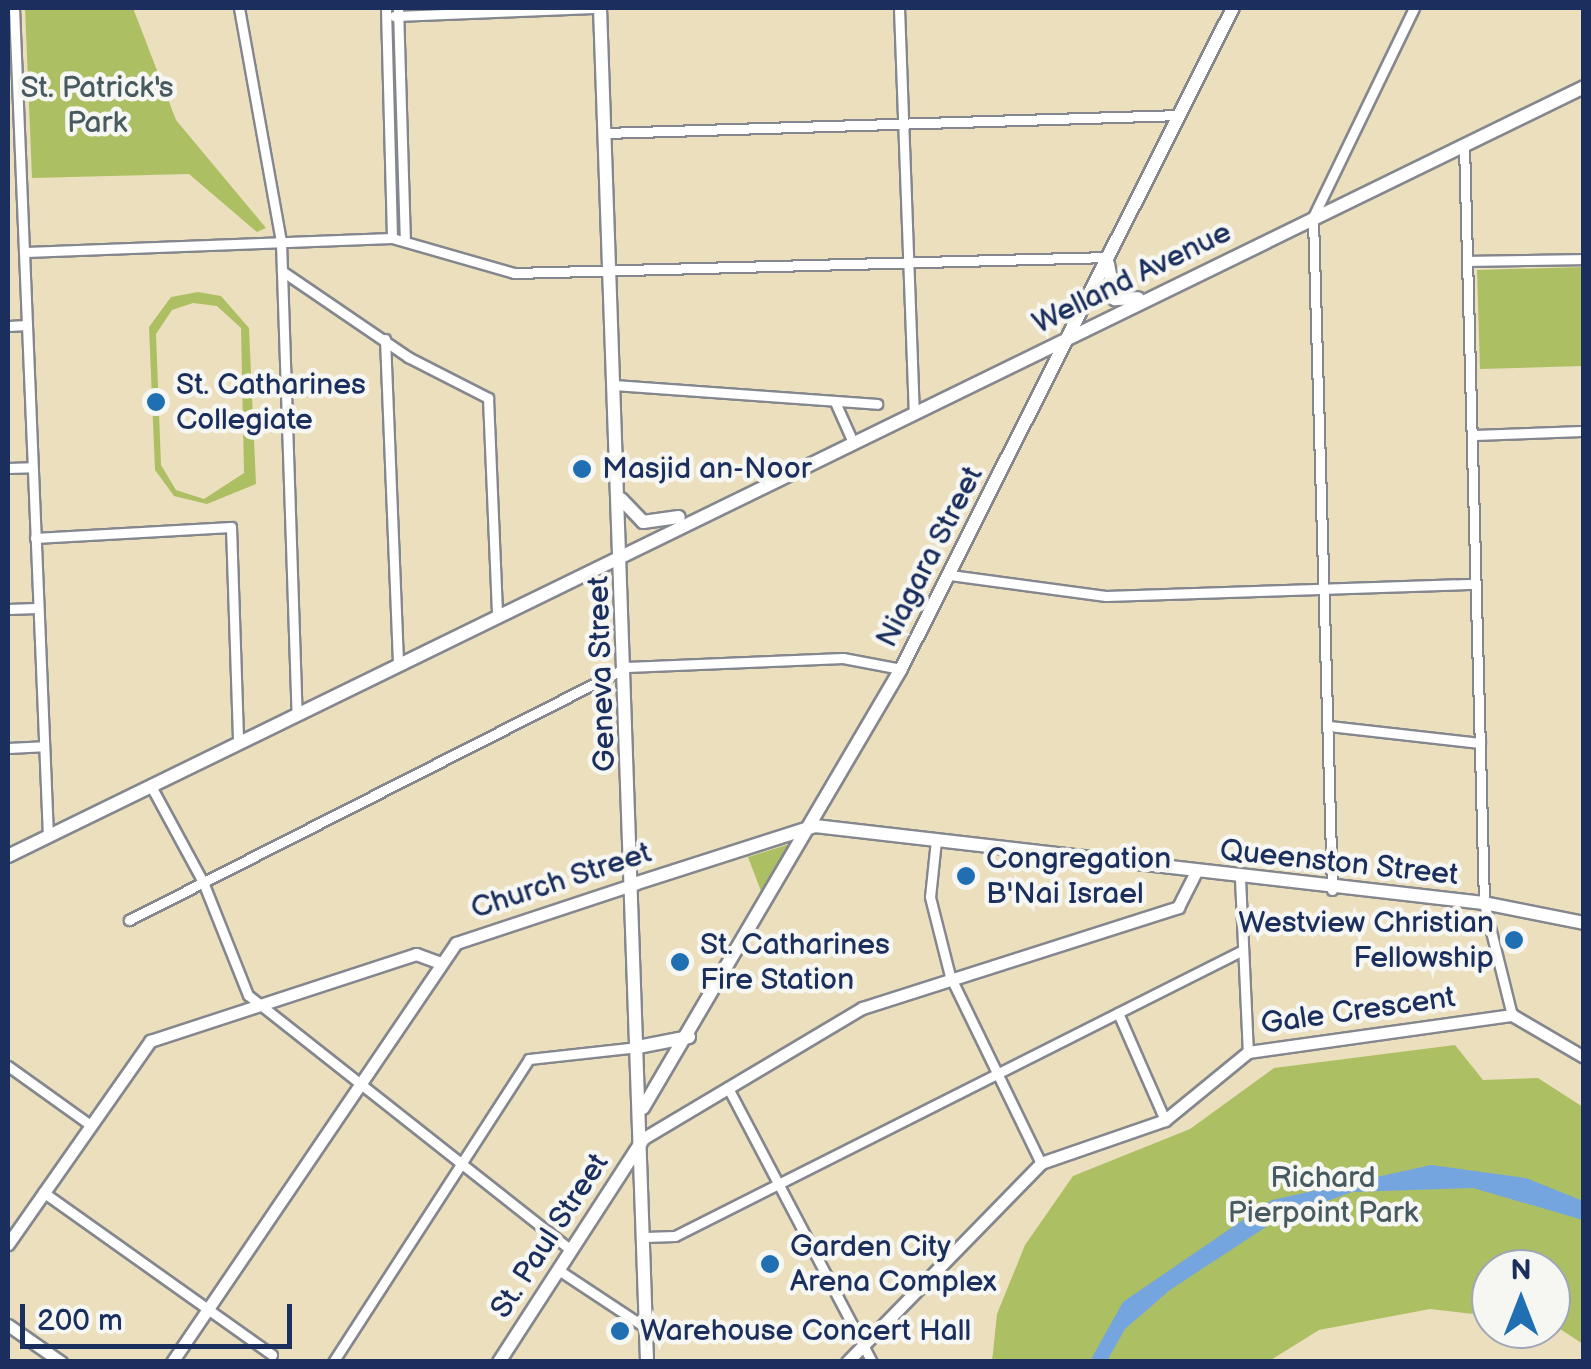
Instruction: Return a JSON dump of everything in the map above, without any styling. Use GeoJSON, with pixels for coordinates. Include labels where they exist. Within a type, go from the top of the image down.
{"type":"FeatureCollection","features":[{"type":"Feature","properties":{"kind":"main road","name":"Geneva Street"},"geometry":{"type":"LineString","coordinates":[[598,8],[627,667],[644,1138],[647,1362]]}},
{"type":"Feature","properties":{"kind":"main road","name":"Niagara Street"},"geometry":{"type":"LineString","coordinates":[[642,1110],[815,826],[901,669],[1233,8]]}},
{"type":"Feature","properties":{"kind":"main road","name":"Welland Avenue"},"geometry":{"type":"LineString","coordinates":[[700,511],[1584,86]]}},
{"type":"Feature","properties":{"kind":"main road"},"geometry":{"type":"LineString","coordinates":[[1108,257],[1114,299],[1150,296]]}},
{"type":"Feature","properties":{"kind":"main road"},"geometry":{"type":"LineString","coordinates":[[618,493],[643,522],[700,511]]}},
{"type":"Feature","properties":{"kind":"main road"},"geometry":{"type":"LineString","coordinates":[[8,856],[152,788],[700,511]]}},
{"type":"Feature","properties":{"kind":"main road","name":"Church Street"},"geometry":{"type":"LineString","coordinates":[[634,884],[815,826],[1195,874]]}},
{"type":"Feature","properties":{"kind":"main road","name":"Queenston Street"},"geometry":{"type":"LineString","coordinates":[[1195,874],[1484,903],[1584,922]]}},
{"type":"Feature","properties":{"kind":"main road"},"geometry":{"type":"LineString","coordinates":[[638,1047],[672,1047],[690,1035]]}},
{"type":"Feature","properties":{"kind":"main road","name":"St. Paul Street"},"geometry":{"type":"LineString","coordinates":[[499,1362],[644,1138]]}},
{"type":"Feature","properties":{"kind":"main road","name":"Geneva Street"},"geometry":{"type":"LineString","coordinates":[[649,1334],[656,1362]]}},
{"type":"Feature","properties":{"kind":"street"},"geometry":{"type":"LineString","coordinates":[[14,8],[48,837]]}},
{"type":"Feature","properties":{"kind":"street"},"geometry":{"type":"LineString","coordinates":[[238,8],[281,242],[297,714]]}},
{"type":"Feature","properties":{"kind":"street"},"geometry":{"type":"LineString","coordinates":[[392,238],[386,12],[598,8]]}},
{"type":"Feature","properties":{"kind":"street"},"geometry":{"type":"LineString","coordinates":[[899,8],[914,410]]}},
{"type":"Feature","properties":{"kind":"street"},"geometry":{"type":"LineString","coordinates":[[1332,890],[1313,217],[1414,8]]}},
{"type":"Feature","properties":{"kind":"street"},"geometry":{"type":"LineString","coordinates":[[398,12],[405,241]]}},
{"type":"Feature","properties":{"kind":"street"},"geometry":{"type":"LineString","coordinates":[[606,133],[1180,116]]}},
{"type":"Feature","properties":{"kind":"street"},"geometry":{"type":"LineString","coordinates":[[1464,144],[1484,903],[1512,1015],[1584,1057]]}},
{"type":"Feature","properties":{"kind":"street"},"geometry":{"type":"LineString","coordinates":[[26,252],[392,238],[514,273],[1108,257]]}},
{"type":"Feature","properties":{"kind":"street"},"geometry":{"type":"LineString","coordinates":[[1468,261],[1584,259]]}},
{"type":"Feature","properties":{"kind":"street"},"geometry":{"type":"LineString","coordinates":[[282,271],[386,339],[482,392],[497,614]]}},
{"type":"Feature","properties":{"kind":"street"},"geometry":{"type":"LineString","coordinates":[[8,326],[27,325]]}},
{"type":"Feature","properties":{"kind":"street"},"geometry":{"type":"LineString","coordinates":[[386,339],[398,664]]}},
{"type":"Feature","properties":{"kind":"street"},"geometry":{"type":"LineString","coordinates":[[614,386],[877,404]]}},
{"type":"Feature","properties":{"kind":"street"},"geometry":{"type":"LineString","coordinates":[[835,402],[852,440]]}},
{"type":"Feature","properties":{"kind":"street"},"geometry":{"type":"LineString","coordinates":[[1473,434],[1584,430]]}},
{"type":"Feature","properties":{"kind":"street"},"geometry":{"type":"LineString","coordinates":[[8,468],[32,466]]}},
{"type":"Feature","properties":{"kind":"street"},"geometry":{"type":"LineString","coordinates":[[34,538],[231,527],[238,742]]}},
{"type":"Feature","properties":{"kind":"street"},"geometry":{"type":"LineString","coordinates":[[950,574],[1106,596],[1476,584]]}},
{"type":"Feature","properties":{"kind":"street"},"geometry":{"type":"LineString","coordinates":[[8,609],[37,608]]}},
{"type":"Feature","properties":{"kind":"street"},"geometry":{"type":"LineString","coordinates":[[129,920],[627,667],[843,658],[901,669]]}},
{"type":"Feature","properties":{"kind":"street"},"geometry":{"type":"LineString","coordinates":[[1329,726],[1480,742]]}},
{"type":"Feature","properties":{"kind":"street"},"geometry":{"type":"LineString","coordinates":[[8,748],[43,746]]}},
{"type":"Feature","properties":{"kind":"street"},"geometry":{"type":"LineString","coordinates":[[152,788],[204,882],[248,995],[570,1249]]}},
{"type":"Feature","properties":{"kind":"street"},"geometry":{"type":"LineString","coordinates":[[936,840],[930,897],[950,976],[1041,1163]]}},
{"type":"Feature","properties":{"kind":"street","name":"Queenston Street"},"geometry":{"type":"LineString","coordinates":[[644,1138],[862,1008],[950,976],[1178,907],[1195,874]]}},
{"type":"Feature","properties":{"kind":"street"},"geometry":{"type":"LineString","coordinates":[[1240,878],[1248,1052]]}},
{"type":"Feature","properties":{"kind":"street","name":"Church Street"},"geometry":{"type":"LineString","coordinates":[[172,1362],[441,963],[463,939],[634,884]]}},
{"type":"Feature","properties":{"kind":"street"},"geometry":{"type":"LineString","coordinates":[[645,1236],[676,1236],[1243,950]]}},
{"type":"Feature","properties":{"kind":"street"},"geometry":{"type":"LineString","coordinates":[[8,1244],[150,1041],[416,954],[441,963]]}},
{"type":"Feature","properties":{"kind":"street"},"geometry":{"type":"LineString","coordinates":[[1118,1013],[1165,1120]]}},
{"type":"Feature","properties":{"kind":"street","name":"Gale Crescent"},"geometry":{"type":"LineString","coordinates":[[847,1362],[866,1348],[1041,1163],[1165,1120],[1248,1052],[1512,1015]]}},
{"type":"Feature","properties":{"kind":"street"},"geometry":{"type":"LineString","coordinates":[[333,1362],[534,1053],[638,1047]]}},
{"type":"Feature","properties":{"kind":"street"},"geometry":{"type":"LineString","coordinates":[[8,1066],[89,1124]]}},
{"type":"Feature","properties":{"kind":"street"},"geometry":{"type":"LineString","coordinates":[[728,1088],[782,1180],[872,1362]]}},
{"type":"Feature","properties":{"kind":"street"},"geometry":{"type":"LineString","coordinates":[[43,1192],[272,1355]]}},
{"type":"Feature","properties":{"kind":"street"},"geometry":{"type":"LineString","coordinates":[[557,1269],[649,1334]]}},
{"type":"Feature","properties":{"kind":"street"},"geometry":{"type":"LineString","coordinates":[[8,1325],[61,1362]]}},
{"type":"Feature","properties":{"kind":"green space","name":"St. Patrick's Park"},"geometry":{"type":"Polygon","coordinates":[[[25,8],[133,8],[176,120],[266,228],[257,232],[189,174],[32,178],[25,8]]]}},
{"type":"Feature","properties":{"kind":"green space"},"geometry":{"type":"Polygon","coordinates":[[[1583,267],[1583,366],[1480,369],[1477,270],[1583,267]]]}},
{"type":"Feature","properties":{"kind":"green space"},"geometry":{"type":"Polygon","coordinates":[[[198,292],[221,296],[249,328],[256,484],[207,504],[174,496],[155,470],[149,327],[171,297],[198,292]],[[193,303],[172,310],[156,334],[161,465],[176,490],[204,499],[244,473],[241,328],[217,306],[193,303]]]}},
{"type":"Feature","properties":{"kind":"green space"},"geometry":{"type":"Polygon","coordinates":[[[796,842],[761,891],[748,857],[796,842]]]}},
{"type":"Feature","properties":{"kind":"green space","name":"Richard Pierpoint Park"},"geometry":{"type":"Polygon","coordinates":[[[1455,1045],[1483,1080],[1538,1078],[1583,1107],[1583,1344],[1571,1336],[1571,1249],[1471,1249],[1471,1314],[1430,1309],[1319,1330],[1269,1361],[992,1362],[997,1314],[1025,1245],[1073,1176],[1190,1129],[1274,1068],[1455,1045]]]}},
{"type":"Feature","properties":{"kind":"water"},"geometry":{"type":"Polygon","coordinates":[[[1431,1165],[1526,1178],[1583,1201],[1583,1220],[1473,1188],[1352,1192],[1278,1219],[1170,1290],[1125,1329],[1107,1361],[1090,1361],[1123,1302],[1272,1200],[1431,1165]]]}},
{"type":"Feature","properties":{"kind":"place","name":"St. Catharines Collegiate"},"geometry":{"type":"Point","coordinates":[156,402]}},
{"type":"Feature","properties":{"kind":"place","name":"Masjid an-Noor"},"geometry":{"type":"Point","coordinates":[582,469]}},
{"type":"Feature","properties":{"kind":"place","name":"Congregation B'Nai Israel"},"geometry":{"type":"Point","coordinates":[966,876]}},
{"type":"Feature","properties":{"kind":"place","name":"Westview Christian Fellowship"},"geometry":{"type":"Point","coordinates":[1514,940]}},
{"type":"Feature","properties":{"kind":"place","name":"St. Catharines Fire Station"},"geometry":{"type":"Point","coordinates":[680,962]}},
{"type":"Feature","properties":{"kind":"place","name":"Garden City Arena Complex"},"geometry":{"type":"Point","coordinates":[770,1264]}},
{"type":"Feature","properties":{"kind":"place","name":"Warehouse Concert Hall"},"geometry":{"type":"Point","coordinates":[620,1331]}}]}
